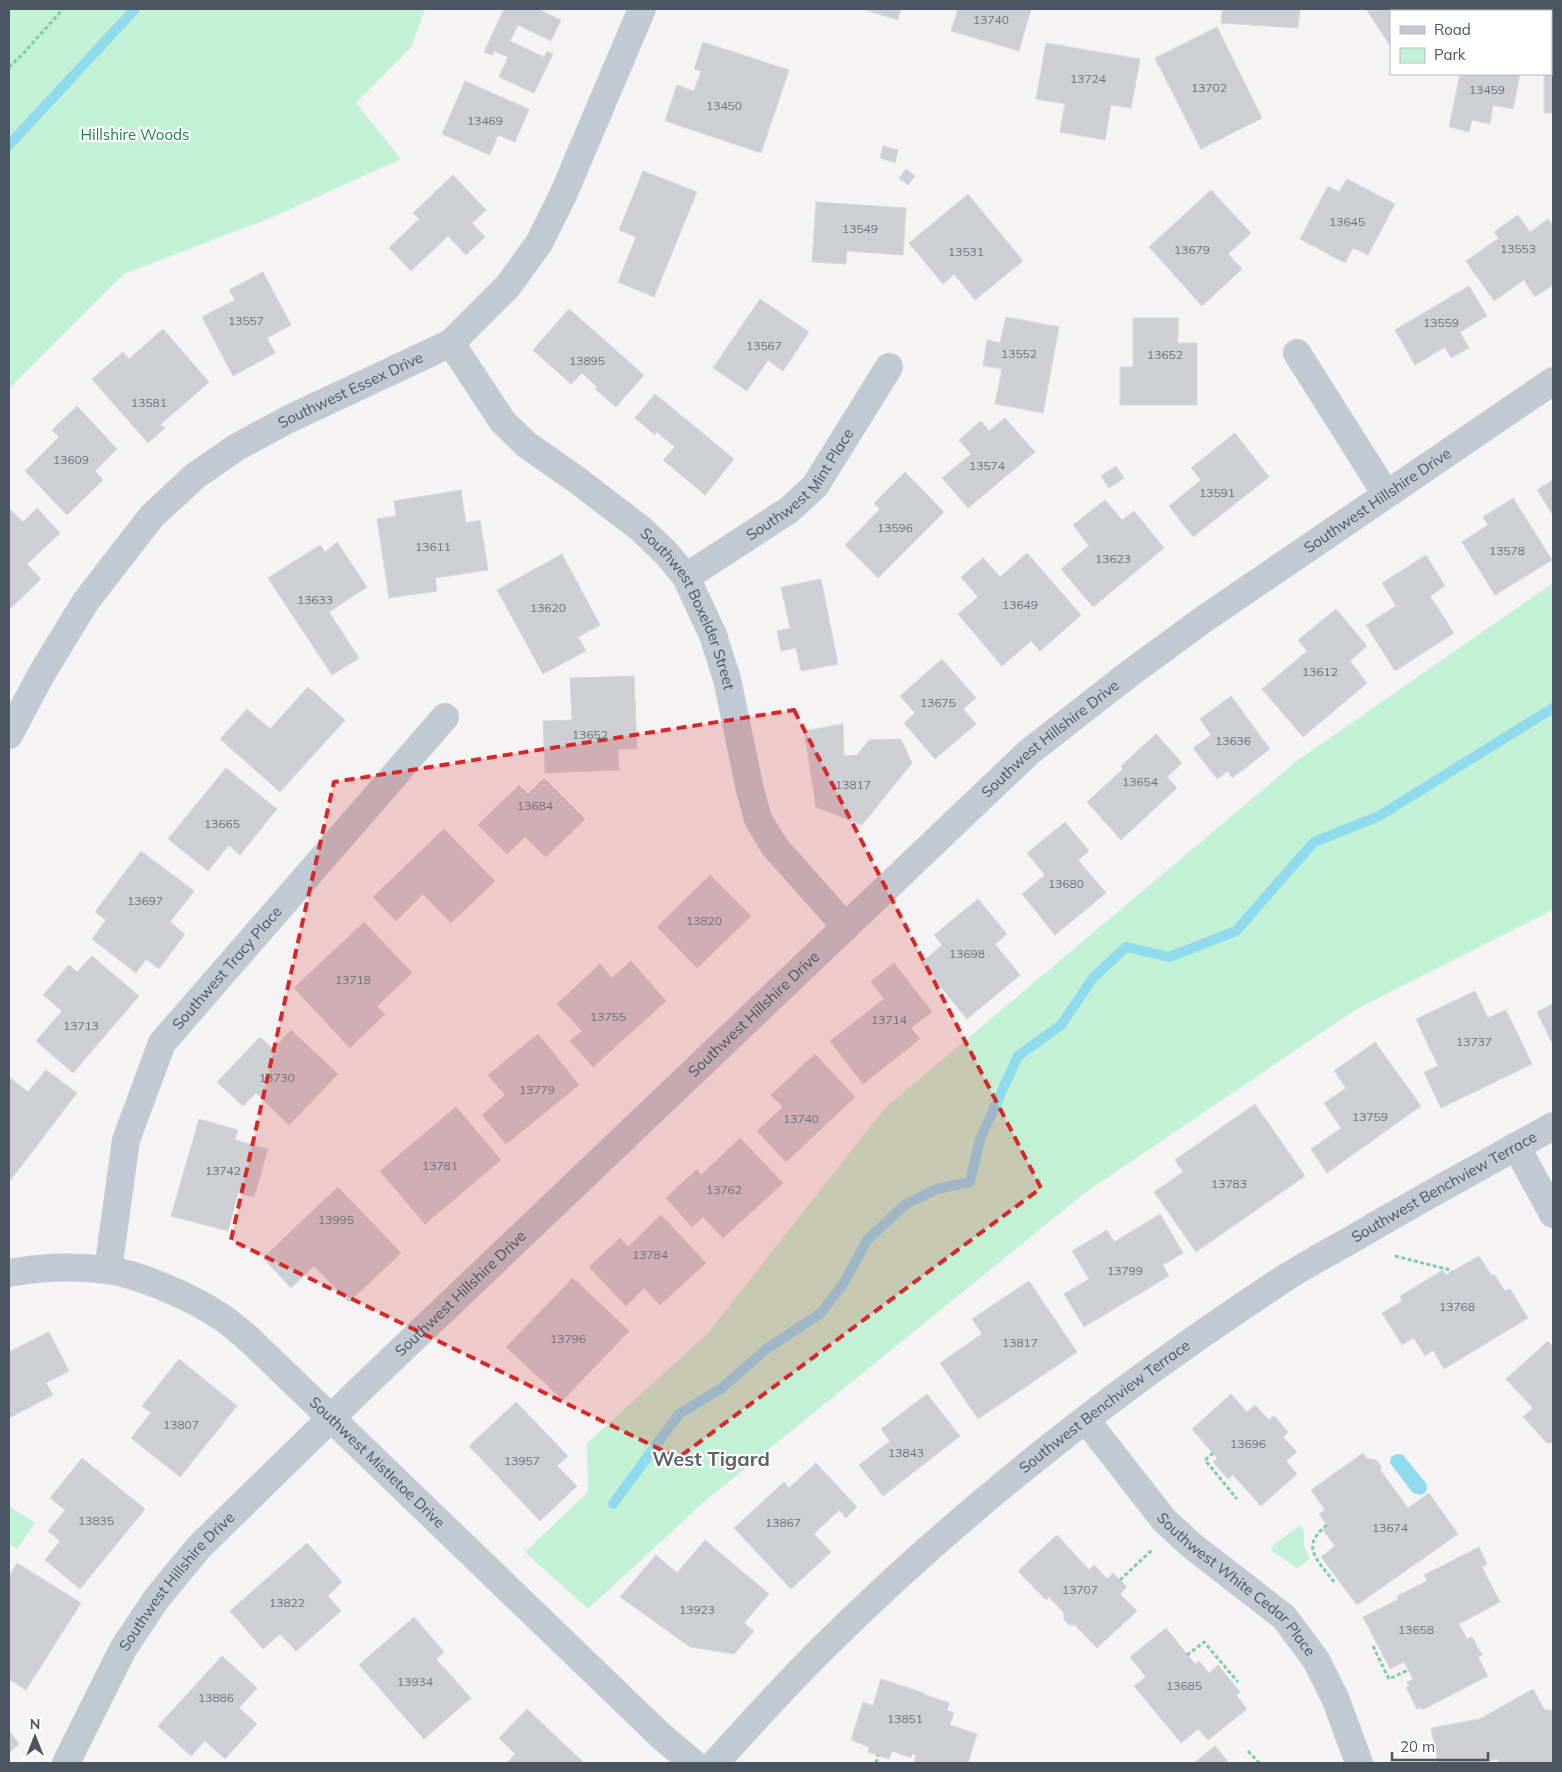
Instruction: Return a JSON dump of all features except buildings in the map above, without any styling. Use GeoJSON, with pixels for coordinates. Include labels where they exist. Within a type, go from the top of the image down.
{"type":"FeatureCollection","features":[{"type":"Feature","properties":{"kind":"street","name":"Southwest Essex Drive"},"geometry":{"type":"LineString","coordinates":[[9,736],[42,673],[86,601],[152,516],[195,476],[237,447],[289,419],[451,343],[508,286],[539,244],[563,195],[642,9]]}},
{"type":"Feature","properties":{"kind":"street","name":"Southwest Boxelder Street"},"geometry":{"type":"LineString","coordinates":[[451,343],[503,422],[527,446],[642,528],[686,577],[713,635],[727,679],[758,820],[774,846],[846,927]]}},
{"type":"Feature","properties":{"kind":"street"},"geometry":{"type":"LineString","coordinates":[[1297,353],[1386,494]]}},
{"type":"Feature","properties":{"kind":"street","name":"Southwest Mint Place"},"geometry":{"type":"LineString","coordinates":[[686,577],[789,510],[815,486],[889,367]]}},
{"type":"Feature","properties":{"kind":"street","name":"Southwest Hillshire Drive"},"geometry":{"type":"LineString","coordinates":[[66,1763],[123,1649],[157,1598],[199,1547],[332,1417],[1029,752],[1204,618],[1553,381]]}},
{"type":"Feature","properties":{"kind":"street","name":"Southwest Tracy Place"},"geometry":{"type":"LineString","coordinates":[[108,1270],[126,1140],[162,1043],[445,717]]}},
{"type":"Feature","properties":{"kind":"street","name":"Southwest Benchview Terrace"},"geometry":{"type":"LineString","coordinates":[[715,1763],[824,1647],[907,1570],[976,1508],[1086,1420],[1278,1282],[1399,1211],[1553,1126]]}},
{"type":"Feature","properties":{"kind":"street"},"geometry":{"type":"LineString","coordinates":[[1516,1146],[1553,1214]]}},
{"type":"Feature","properties":{"kind":"street","name":"Southwest Mistletoe Drive"},"geometry":{"type":"LineString","coordinates":[[9,1273],[34,1268],[108,1270],[145,1280],[192,1300],[223,1318],[252,1342],[332,1417],[661,1736],[693,1763]]}},
{"type":"Feature","properties":{"kind":"street","name":"Southwest White Cedar Place"},"geometry":{"type":"LineString","coordinates":[[1086,1420],[1164,1520],[1191,1545],[1284,1617],[1316,1660],[1336,1700],[1360,1763]]}},
{"type":"Feature","properties":{"kind":"path"},"geometry":{"type":"LineString","coordinates":[[9,67],[63,9]]}},
{"type":"Feature","properties":{"kind":"path"},"geometry":{"type":"LineString","coordinates":[[1395,1256],[1452,1272]]}},
{"type":"Feature","properties":{"kind":"path"},"geometry":{"type":"LineString","coordinates":[[1214,1453],[1205,1460],[1237,1499]]}},
{"type":"Feature","properties":{"kind":"path"},"geometry":{"type":"LineString","coordinates":[[1327,1525],[1313,1538],[1312,1548],[1334,1582]]}},
{"type":"Feature","properties":{"kind":"path"},"geometry":{"type":"LineString","coordinates":[[1120,1580],[1154,1548]]}},
{"type":"Feature","properties":{"kind":"path"},"geometry":{"type":"LineString","coordinates":[[1188,1655],[1204,1642],[1238,1682]]}},
{"type":"Feature","properties":{"kind":"path"},"geometry":{"type":"LineString","coordinates":[[1373,1646],[1389,1679],[1408,1670]]}},
{"type":"Feature","properties":{"kind":"path"},"geometry":{"type":"LineString","coordinates":[[1248,1751],[1258,1763]]}},
{"type":"Feature","properties":{"kind":"path"},"geometry":{"type":"LineString","coordinates":[[876,1763],[878,1756]]}},
{"type":"Feature","properties":{"kind":"highlighted area"},"geometry":{"type":"Polygon","coordinates":[[[794,710],[1041,1188],[678,1458],[231,1240],[334,782],[794,710]]]}},
{"type":"Feature","properties":{"kind":"green space","name":"Hillshire Woods"},"geometry":{"type":"Polygon","coordinates":[[[9,9],[425,9],[412,46],[356,103],[401,159],[270,218],[124,274],[9,389],[9,9]]]}},
{"type":"Feature","properties":{"kind":"green space"},"geometry":{"type":"Polygon","coordinates":[[[1553,583],[1553,910],[1358,1008],[1086,1192],[705,1501],[588,1609],[525,1552],[588,1492],[587,1443],[708,1333],[885,1108],[1298,760],[1553,583]]]}},
{"type":"Feature","properties":{"kind":"green space"},"geometry":{"type":"Polygon","coordinates":[[[9,1506],[35,1523],[17,1549],[9,1543],[9,1506]]]}},
{"type":"Feature","properties":{"kind":"green space"},"geometry":{"type":"Polygon","coordinates":[[[1299,1526],[1304,1531],[1304,1546],[1310,1559],[1297,1568],[1271,1550],[1272,1546],[1299,1526]]]}},
{"type":"Feature","properties":{"kind":"water"},"geometry":{"type":"Polygon","coordinates":[[[1397,1454],[1403,1455],[1425,1482],[1427,1486],[1426,1492],[1421,1495],[1413,1493],[1390,1463],[1391,1457],[1397,1454]]]}},
{"type":"Feature","properties":{"kind":"waterway"},"geometry":{"type":"LineString","coordinates":[[9,145],[135,9]]}},
{"type":"Feature","properties":{"kind":"waterway"},"geometry":{"type":"LineString","coordinates":[[613,1504],[679,1414],[722,1388],[765,1350],[821,1313],[843,1284],[868,1239],[906,1204],[937,1189],[970,1182],[980,1139],[1018,1056],[1061,1025],[1093,978],[1126,947],[1169,957],[1236,931],[1314,842],[1379,816],[1553,708]]}},
{"type":"Feature","properties":{"kind":"district","name":"West Tigard"},"geometry":{"type":"Point","coordinates":[711,1459]}}]}
